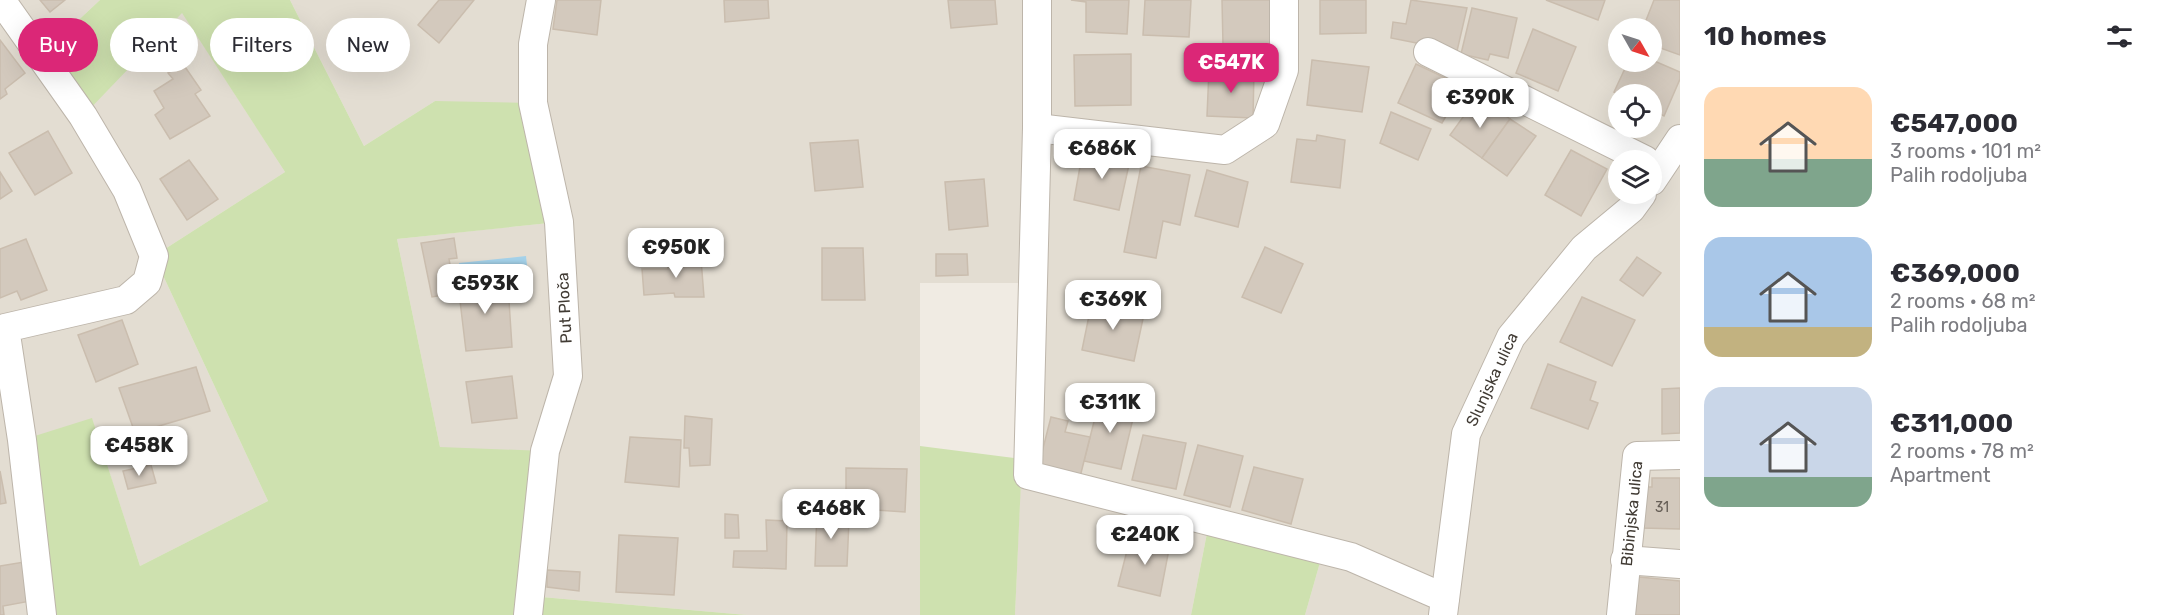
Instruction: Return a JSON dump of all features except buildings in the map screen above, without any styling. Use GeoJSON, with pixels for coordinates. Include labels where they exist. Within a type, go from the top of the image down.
{"type":"FeatureCollection","features":[{"type":"Feature","properties":{"kind":"street"},"geometry":{"type":"LineString","coordinates":[[1,0],[83,116],[127,190],[154,256],[147,282],[126,300],[5,328],[22,440],[42,615]]}},
{"type":"Feature","properties":{"kind":"street","name":"Put Ploča"},"geometry":{"type":"LineString","coordinates":[[528,615],[545,451],[568,376],[559,222],[532,103],[533,44],[542,0]]}},
{"type":"Feature","properties":{"kind":"street"},"geometry":{"type":"LineString","coordinates":[[1037,0],[1037,128],[1028,476],[1351,557],[1444,606]]}},
{"type":"Feature","properties":{"kind":"street"},"geometry":{"type":"LineString","coordinates":[[1037,128],[1225,150],[1265,124],[1284,70],[1284,0]]}},
{"type":"Feature","properties":{"kind":"street"},"geometry":{"type":"LineString","coordinates":[[1428,52],[1617,150]]}},
{"type":"Feature","properties":{"kind":"street"},"geometry":{"type":"LineString","coordinates":[[1662,158],[1680,139]]}},
{"type":"Feature","properties":{"kind":"street","name":"Slunjska ulica"},"geometry":{"type":"LineString","coordinates":[[1444,606],[1466,434],[1511,337],[1584,248],[1635,204]]}},
{"type":"Feature","properties":{"kind":"street","name":"Bibinjska ulica"},"geometry":{"type":"LineString","coordinates":[[1621,615],[1637,456],[1680,455]]}},
{"type":"Feature","properties":{"kind":"street"},"geometry":{"type":"LineString","coordinates":[[1625,560],[1680,564]]}},
{"type":"Feature","properties":{"kind":"shaded area"},"geometry":{"type":"Polygon","coordinates":[[[0,0],[100,0],[81,18],[18,18],[18,72],[98,72],[98,38],[110,34],[110,72],[198,72],[198,37],[210,55],[210,72],[221,72],[285,172],[154,256],[268,501],[140,566],[92,419],[42,615],[0,615],[0,0]]]}},
{"type":"Feature","properties":{"kind":"shaded area"},"geometry":{"type":"Polygon","coordinates":[[[290,0],[1680,0],[1680,615],[1305,615],[1321,559],[1208,528],[1191,615],[1015,615],[1029,283],[920,283],[920,615],[747,615],[530,596],[440,447],[397,239],[558,222],[435,101],[364,146],[326,72],[410,72],[410,18],[326,18],[326,71],[314,47],[314,18],[299,18],[290,0]]]}},
{"type":"Feature","properties":{"kind":"shaded area"},"geometry":{"type":"Polygon","coordinates":[[[182,12],[186,18],[163,18],[182,12]]]}},
{"type":"Feature","properties":{"kind":"green space"},"geometry":{"type":"Polygon","coordinates":[[[100,0],[290,0],[299,18],[210,18],[210,56],[198,38],[198,18],[185,18],[182,13],[177,18],[110,18],[110,72],[125,72],[83,116],[51,72],[98,72],[98,18],[81,18],[100,0]]]}},
{"type":"Feature","properties":{"kind":"green space"},"geometry":{"type":"Polygon","coordinates":[[[314,47],[364,146],[435,101],[533,103],[559,222],[397,239],[440,447],[545,451],[530,596],[747,615],[42,615],[22,440],[92,418],[140,566],[268,501],[154,256],[285,172],[220,72],[314,72],[314,47]]]}},
{"type":"Feature","properties":{"kind":"green space"},"geometry":{"type":"Polygon","coordinates":[[[920,446],[1022,459],[1015,615],[920,615],[920,446]]]}},
{"type":"Feature","properties":{"kind":"green space"},"geometry":{"type":"Polygon","coordinates":[[[1208,528],[1321,559],[1305,615],[1191,615],[1208,528]]]}},
{"type":"Feature","properties":{"kind":"water"},"geometry":{"type":"Polygon","coordinates":[[[526,256],[528,275],[461,282],[459,263],[526,256]]]}}]}
